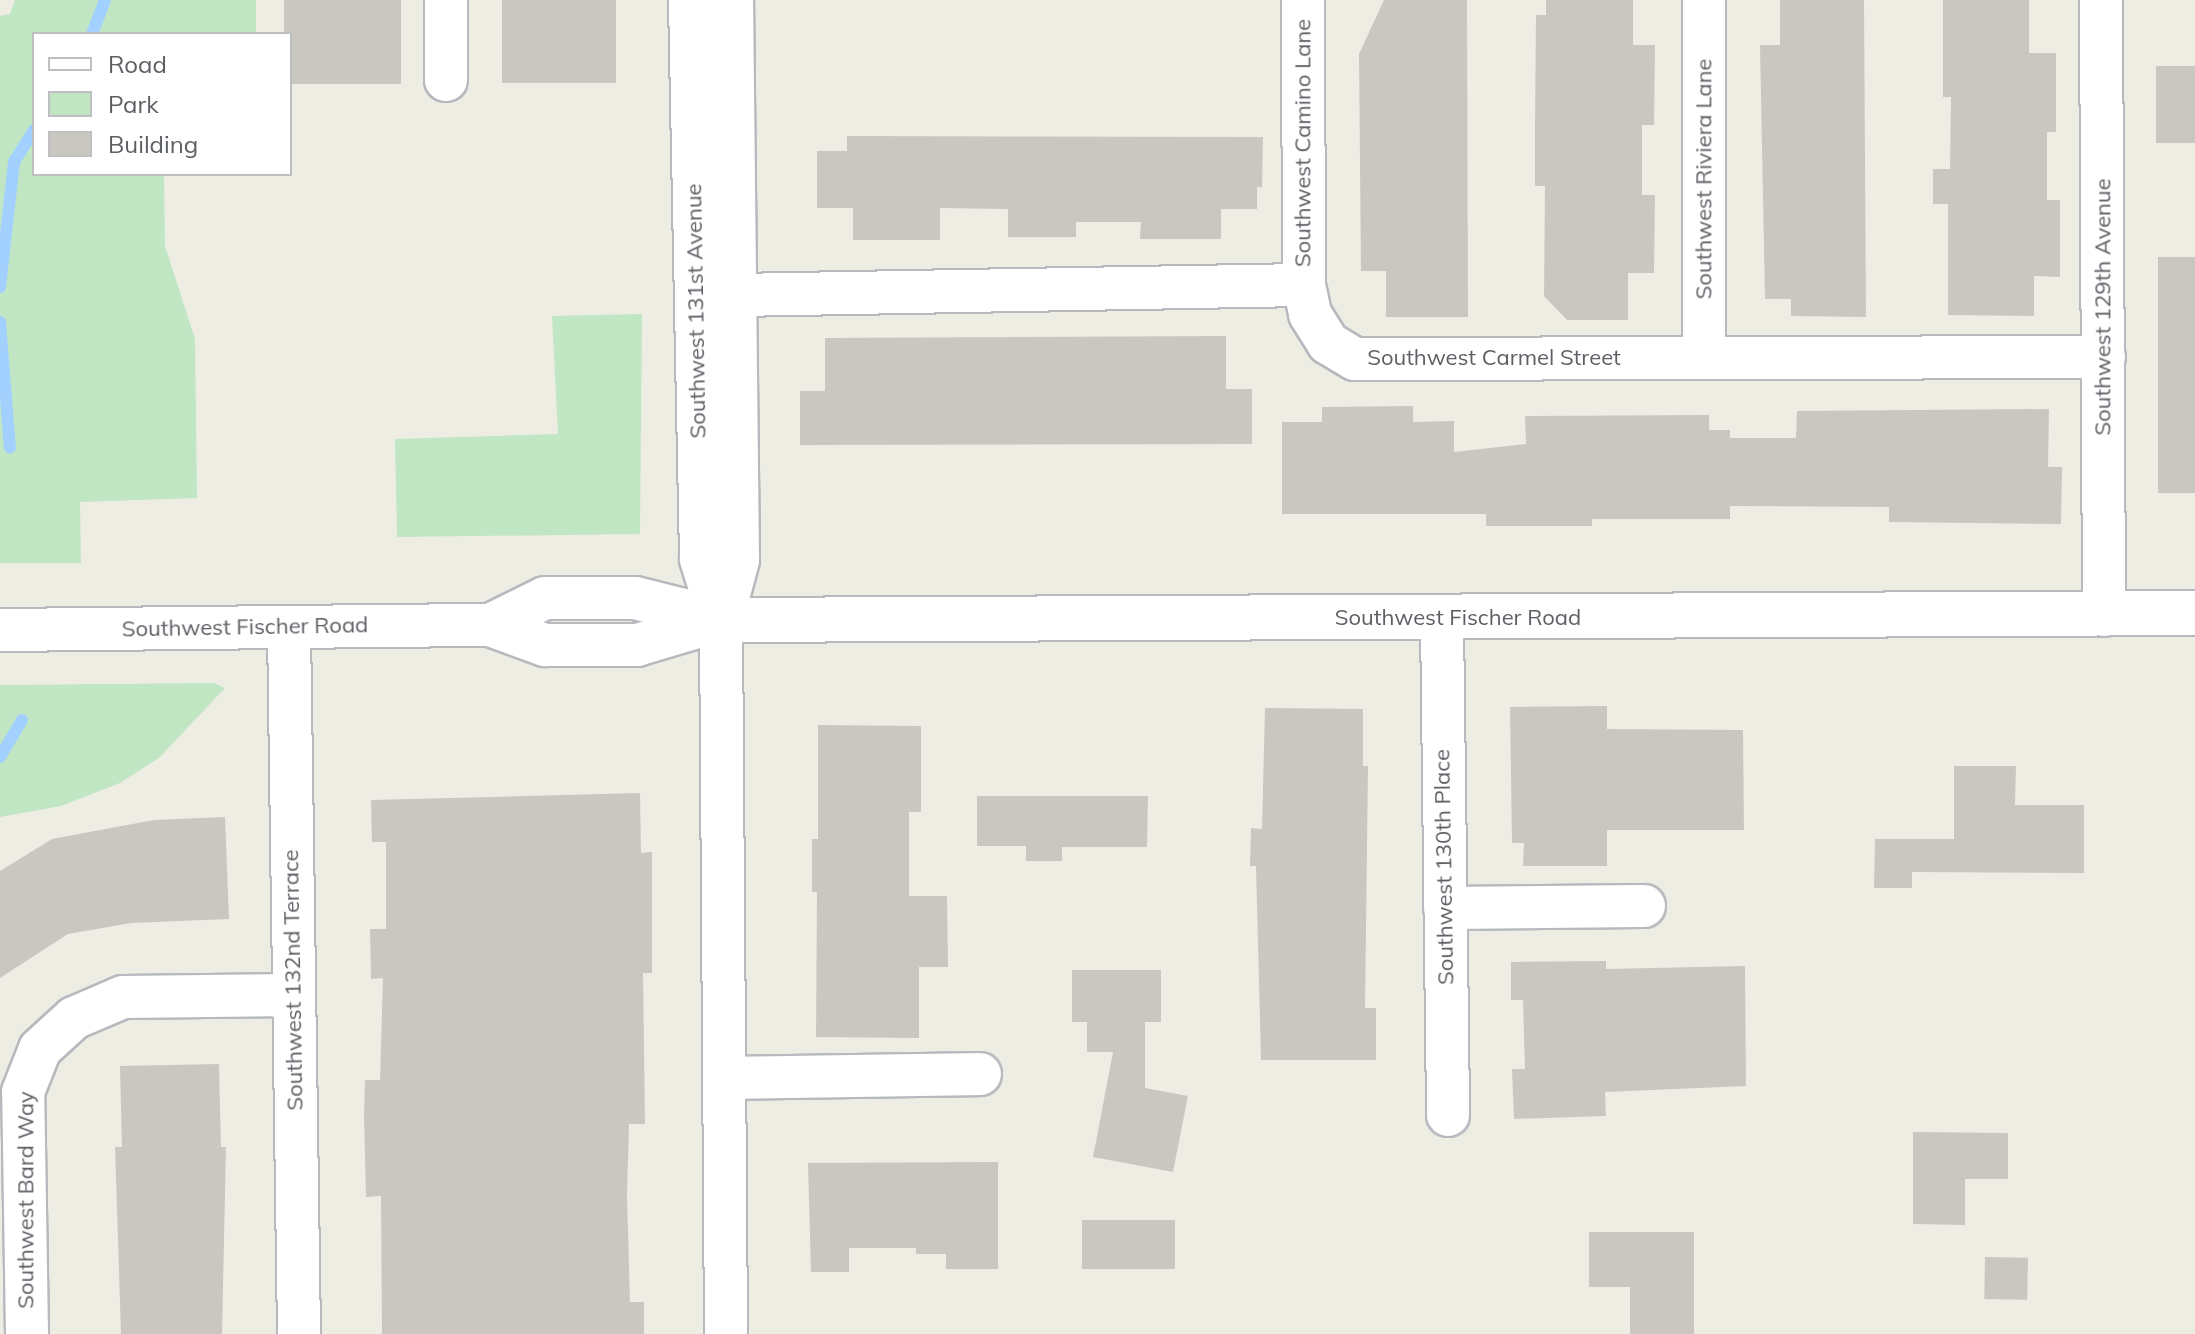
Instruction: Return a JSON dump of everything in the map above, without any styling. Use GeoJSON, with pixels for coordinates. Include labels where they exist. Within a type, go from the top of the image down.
{"type":"FeatureCollection","features":[{"type":"Feature","properties":{"kind":"street"},"geometry":{"type":"LineString","coordinates":[[446,0],[446,80]]}},
{"type":"Feature","properties":{"kind":"street","name":"Southwest 131st Avenue"},"geometry":{"type":"LineString","coordinates":[[691,0],[702,559],[721,620]]}},
{"type":"Feature","properties":{"kind":"street","name":"Southwest 131st Avenue"},"geometry":{"type":"LineString","coordinates":[[726,1334],[728,1078],[721,620],[737,560],[731,0]]}},
{"type":"Feature","properties":{"kind":"street","name":"Southwest Camino Lane"},"geometry":{"type":"LineString","coordinates":[[1303,0],[1304,285]]}},
{"type":"Feature","properties":{"kind":"street","name":"Southwest Riviera Lane"},"geometry":{"type":"LineString","coordinates":[[1704,0],[1704,358]]}},
{"type":"Feature","properties":{"kind":"street","name":"Southwest 129th Avenue"},"geometry":{"type":"LineString","coordinates":[[2101,0],[2104,615]]}},
{"type":"Feature","properties":{"kind":"street"},"geometry":{"type":"LineString","coordinates":[[736,295],[1304,285]]}},
{"type":"Feature","properties":{"kind":"street","name":"Southwest Carmel Street"},"geometry":{"type":"LineString","coordinates":[[1304,285],[1310,314],[1328,343],[1355,359],[2104,357]]}},
{"type":"Feature","properties":{"kind":"street","name":"Southwest Fischer Road"},"geometry":{"type":"LineString","coordinates":[[0,630],[490,625],[545,598],[635,598],[721,620],[1442,619],[2195,613]]}},
{"type":"Feature","properties":{"kind":"street","name":"Southwest 130th Place"},"geometry":{"type":"LineString","coordinates":[[1442,619],[1448,1115]]}},
{"type":"Feature","properties":{"kind":"street","name":"Southwest 132nd Terrace"},"geometry":{"type":"LineString","coordinates":[[289,627],[299,1334]]}},
{"type":"Feature","properties":{"kind":"street"},"geometry":{"type":"LineString","coordinates":[[1445,908],[1644,906]]}},
{"type":"Feature","properties":{"kind":"street","name":"Southwest Bard Way"},"geometry":{"type":"LineString","coordinates":[[27,1334],[23,1092],[32,1061],[45,1043],[74,1018],[123,997],[292,995]]}},
{"type":"Feature","properties":{"kind":"street"},"geometry":{"type":"LineString","coordinates":[[728,1078],[980,1074]]}},
{"type":"Feature","properties":{"kind":"green space"},"geometry":{"type":"Polygon","coordinates":[[[15,0],[256,0],[256,32],[32,32],[32,176],[164,176],[165,246],[195,339],[197,498],[80,502],[81,563],[0,563],[0,16],[10,14],[15,0]]]}},
{"type":"Feature","properties":{"kind":"green space"},"geometry":{"type":"Polygon","coordinates":[[[642,314],[640,534],[397,537],[395,439],[558,434],[552,316],[642,314]]]}},
{"type":"Feature","properties":{"kind":"green space"},"geometry":{"type":"Polygon","coordinates":[[[214,683],[225,688],[159,758],[120,783],[61,806],[0,817],[0,685],[214,683]]]}},
{"type":"Feature","properties":{"kind":"building"},"geometry":{"type":"Polygon","coordinates":[[[284,0],[401,0],[401,84],[292,84],[292,32],[284,32],[284,0]]]}},
{"type":"Feature","properties":{"kind":"building"},"geometry":{"type":"Polygon","coordinates":[[[502,0],[616,0],[616,83],[502,83],[502,0]]]}},
{"type":"Feature","properties":{"kind":"building"},"geometry":{"type":"Polygon","coordinates":[[[1384,0],[1467,0],[1468,317],[1386,317],[1386,271],[1361,271],[1359,54],[1384,0]]]}},
{"type":"Feature","properties":{"kind":"building"},"geometry":{"type":"Polygon","coordinates":[[[1546,0],[1633,0],[1633,45],[1655,45],[1654,125],[1642,125],[1642,195],[1655,195],[1654,273],[1628,273],[1628,320],[1567,320],[1544,296],[1545,186],[1535,186],[1535,125],[1536,15],[1546,15],[1546,0]]]}},
{"type":"Feature","properties":{"kind":"building"},"geometry":{"type":"Polygon","coordinates":[[[1780,0],[1864,0],[1866,317],[1791,316],[1791,299],[1765,299],[1760,45],[1780,45],[1780,0]]]}},
{"type":"Feature","properties":{"kind":"building"},"geometry":{"type":"Polygon","coordinates":[[[1943,0],[2029,0],[2029,53],[2056,53],[2056,132],[2047,132],[2047,200],[2060,200],[2060,277],[2034,276],[2034,316],[1948,315],[1948,204],[1933,204],[1933,169],[1950,169],[1951,97],[1943,97],[1943,0]]]}},
{"type":"Feature","properties":{"kind":"building"},"geometry":{"type":"Polygon","coordinates":[[[2156,66],[2195,66],[2195,143],[2156,143],[2156,66]]]}},
{"type":"Feature","properties":{"kind":"building"},"geometry":{"type":"Polygon","coordinates":[[[847,136],[1263,137],[1262,187],[1257,187],[1257,209],[1221,209],[1221,239],[1140,239],[1141,222],[1076,222],[1076,237],[1008,237],[1008,209],[940,208],[940,240],[853,240],[853,208],[817,208],[817,151],[847,151],[847,136]]]}},
{"type":"Feature","properties":{"kind":"building"},"geometry":{"type":"Polygon","coordinates":[[[2158,257],[2195,257],[2195,493],[2158,493],[2158,257]]]}},
{"type":"Feature","properties":{"kind":"building"},"geometry":{"type":"Polygon","coordinates":[[[1226,336],[1226,389],[1252,389],[1252,444],[800,445],[800,391],[825,391],[825,338],[1226,336]]]}},
{"type":"Feature","properties":{"kind":"building"},"geometry":{"type":"Polygon","coordinates":[[[1413,406],[1413,422],[1454,421],[1454,452],[1526,444],[1525,416],[1709,415],[1709,430],[1730,430],[1730,438],[1796,438],[1797,411],[2049,409],[2048,467],[2062,467],[2061,524],[1889,522],[1889,507],[1730,506],[1730,519],[1592,519],[1592,526],[1486,526],[1486,514],[1282,514],[1282,422],[1322,422],[1322,407],[1413,406]]]}},
{"type":"Feature","properties":{"kind":"building"},"geometry":{"type":"Polygon","coordinates":[[[1607,706],[1607,729],[1743,730],[1744,830],[1607,830],[1607,866],[1523,866],[1524,843],[1512,843],[1510,707],[1607,706]]]}},
{"type":"Feature","properties":{"kind":"building"},"geometry":{"type":"Polygon","coordinates":[[[1265,708],[1363,709],[1363,766],[1368,766],[1365,1008],[1376,1008],[1376,1060],[1261,1060],[1256,866],[1250,866],[1251,828],[1262,829],[1265,708]]]}},
{"type":"Feature","properties":{"kind":"building"},"geometry":{"type":"Polygon","coordinates":[[[818,725],[921,726],[921,812],[909,812],[909,896],[947,896],[948,967],[919,967],[919,1038],[816,1037],[817,892],[812,892],[812,839],[818,839],[818,725]]]}},
{"type":"Feature","properties":{"kind":"building"},"geometry":{"type":"Polygon","coordinates":[[[1954,766],[2016,766],[2015,805],[2084,805],[2084,873],[1912,872],[1912,888],[1874,888],[1875,839],[1954,839],[1954,766]]]}},
{"type":"Feature","properties":{"kind":"building"},"geometry":{"type":"Polygon","coordinates":[[[640,793],[641,853],[652,852],[652,973],[643,973],[645,1124],[629,1124],[627,1196],[630,1302],[644,1302],[644,1334],[382,1334],[381,1196],[366,1197],[364,1119],[365,1080],[380,1080],[383,978],[371,979],[370,929],[386,929],[386,842],[372,842],[371,800],[640,793]]]}},
{"type":"Feature","properties":{"kind":"building"},"geometry":{"type":"Polygon","coordinates":[[[977,796],[1148,796],[1147,847],[1062,847],[1062,861],[1026,861],[1026,846],[977,846],[977,796]]]}},
{"type":"Feature","properties":{"kind":"building"},"geometry":{"type":"Polygon","coordinates":[[[225,817],[229,919],[131,923],[68,934],[0,978],[0,871],[52,839],[154,820],[225,817]]]}},
{"type":"Feature","properties":{"kind":"building"},"geometry":{"type":"Polygon","coordinates":[[[1606,961],[1606,969],[1745,966],[1746,1086],[1605,1092],[1606,1116],[1514,1119],[1512,1069],[1525,1069],[1523,1000],[1511,1000],[1511,962],[1606,961]]]}},
{"type":"Feature","properties":{"kind":"building"},"geometry":{"type":"Polygon","coordinates":[[[1072,970],[1161,970],[1161,1022],[1145,1022],[1145,1088],[1188,1096],[1173,1172],[1093,1157],[1113,1052],[1087,1052],[1087,1022],[1072,1022],[1072,970]]]}},
{"type":"Feature","properties":{"kind":"building"},"geometry":{"type":"Polygon","coordinates":[[[219,1064],[221,1147],[226,1147],[222,1334],[121,1334],[115,1147],[122,1147],[120,1066],[219,1064]]]}},
{"type":"Feature","properties":{"kind":"building"},"geometry":{"type":"Polygon","coordinates":[[[1913,1132],[2008,1133],[2008,1179],[1965,1179],[1965,1225],[1913,1224],[1913,1132]]]}},
{"type":"Feature","properties":{"kind":"building"},"geometry":{"type":"Polygon","coordinates":[[[998,1162],[998,1269],[946,1269],[946,1254],[916,1254],[916,1248],[849,1248],[849,1272],[811,1272],[808,1163],[998,1162]]]}},
{"type":"Feature","properties":{"kind":"building"},"geometry":{"type":"Polygon","coordinates":[[[1082,1220],[1175,1220],[1175,1269],[1082,1269],[1082,1220]]]}},
{"type":"Feature","properties":{"kind":"building"},"geometry":{"type":"Polygon","coordinates":[[[1589,1232],[1694,1232],[1694,1334],[1630,1334],[1630,1287],[1589,1287],[1589,1232]]]}},
{"type":"Feature","properties":{"kind":"building"},"geometry":{"type":"Polygon","coordinates":[[[1985,1257],[2028,1258],[2027,1300],[1984,1299],[1985,1257]]]}},
{"type":"Feature","properties":{"kind":"waterway"},"geometry":{"type":"LineString","coordinates":[[93,32],[105,0]]}},
{"type":"Feature","properties":{"kind":"waterway"},"geometry":{"type":"LineString","coordinates":[[0,287],[14,162],[32,133]]}},
{"type":"Feature","properties":{"kind":"waterway"},"geometry":{"type":"LineString","coordinates":[[0,322],[10,448]]}},
{"type":"Feature","properties":{"kind":"waterway"},"geometry":{"type":"LineString","coordinates":[[0,757],[22,720]]}}]}
